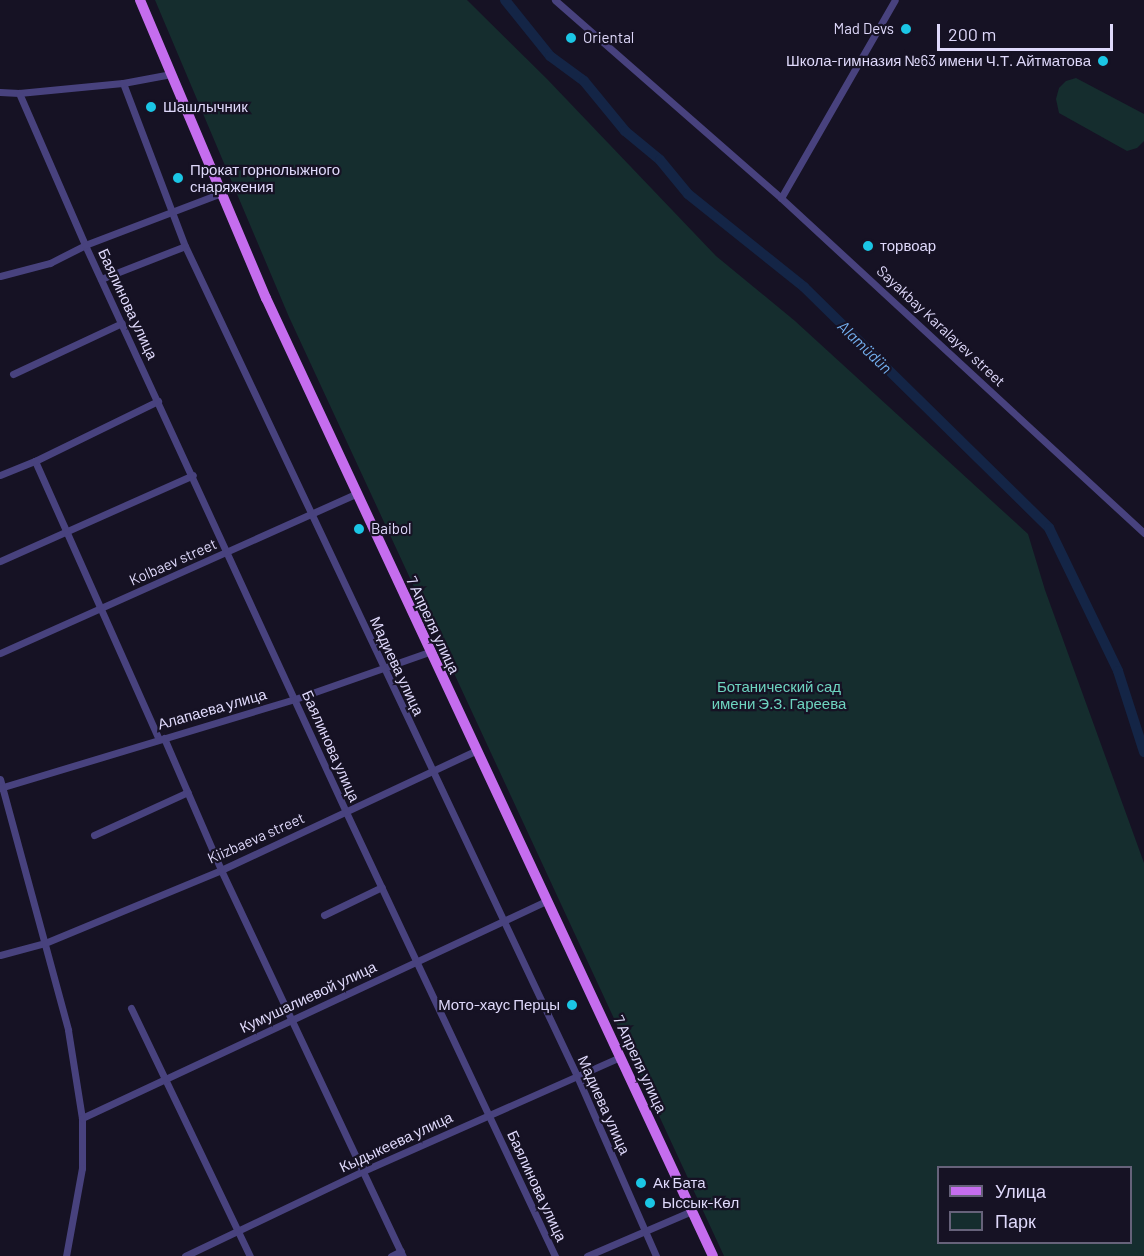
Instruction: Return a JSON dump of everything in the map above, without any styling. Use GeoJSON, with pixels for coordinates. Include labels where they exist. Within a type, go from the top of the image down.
{"type":"FeatureCollection","features":[{"type":"Feature","properties":{"kind":"main road","name":"7 Апреля улица"},"geometry":{"type":"LineString","coordinates":[[140,0],[266,298],[475,751],[713,1256]]}},
{"type":"Feature","properties":{"kind":"street","name":"Sayakbay Karalayev street"},"geometry":{"type":"LineString","coordinates":[[555,0],[781,198],[1144,533]]}},
{"type":"Feature","properties":{"kind":"street"},"geometry":{"type":"LineString","coordinates":[[781,198],[895,0]]}},
{"type":"Feature","properties":{"kind":"street"},"geometry":{"type":"LineString","coordinates":[[0,92],[19,93],[123,83],[171,74]]}},
{"type":"Feature","properties":{"kind":"street","name":"Мадиева улица"},"geometry":{"type":"LineString","coordinates":[[123,83],[185,246],[577,1076],[656,1256]]}},
{"type":"Feature","properties":{"kind":"street","name":"Баялинова улица"},"geometry":{"type":"LineString","coordinates":[[19,93],[85,245],[193,475],[346,812],[555,1256]]}},
{"type":"Feature","properties":{"kind":"street","name":"Баялинова улица"},"geometry":{"type":"LineString","coordinates":[[0,276],[50,263],[85,245],[221,193]]}},
{"type":"Feature","properties":{"kind":"street"},"geometry":{"type":"LineString","coordinates":[[101,279],[185,246]]}},
{"type":"Feature","properties":{"kind":"street"},"geometry":{"type":"LineString","coordinates":[[13,374],[122,324]]}},
{"type":"Feature","properties":{"kind":"street"},"geometry":{"type":"LineString","coordinates":[[0,475],[35,461],[158,401]]}},
{"type":"Feature","properties":{"kind":"street"},"geometry":{"type":"LineString","coordinates":[[35,461],[161,738],[188,792],[221,870],[402,1254],[391,1256]]}},
{"type":"Feature","properties":{"kind":"street"},"geometry":{"type":"LineString","coordinates":[[0,561],[68,533],[193,475]]}},
{"type":"Feature","properties":{"kind":"street","name":"Kolbaev street"},"geometry":{"type":"LineString","coordinates":[[0,653],[356,494]]}},
{"type":"Feature","properties":{"kind":"street","name":"Алапаева улица"},"geometry":{"type":"LineString","coordinates":[[1,785],[295,699],[384,670],[429,652]]}},
{"type":"Feature","properties":{"kind":"street","name":"Kiizbaeva street"},"geometry":{"type":"LineString","coordinates":[[0,956],[45,943],[221,870],[475,751]]}},
{"type":"Feature","properties":{"kind":"street"},"geometry":{"type":"LineString","coordinates":[[1,785],[68,1030],[82,1118],[82,1168],[66,1256]]}},
{"type":"Feature","properties":{"kind":"street"},"geometry":{"type":"LineString","coordinates":[[94,835],[188,792]]}},
{"type":"Feature","properties":{"kind":"street"},"geometry":{"type":"LineString","coordinates":[[324,915],[382,887]]}},
{"type":"Feature","properties":{"kind":"street","name":"Кумушалиевой улица"},"geometry":{"type":"LineString","coordinates":[[82,1118],[546,901]]}},
{"type":"Feature","properties":{"kind":"street"},"geometry":{"type":"LineString","coordinates":[[131,1008],[250,1256]]}},
{"type":"Feature","properties":{"kind":"street","name":"Кыдыкеева улица"},"geometry":{"type":"LineString","coordinates":[[185,1256],[363,1171],[620,1057]]}},
{"type":"Feature","properties":{"kind":"street"},"geometry":{"type":"LineString","coordinates":[[587,1256],[692,1211]]}},
{"type":"Feature","properties":{"kind":"green space","name":"Ботанический сад имени Э.З. Гареева"},"geometry":{"type":"Polygon","coordinates":[[[155,0],[467,0],[547,79],[716,256],[795,321],[1028,534],[1045,590],[1144,863],[1144,1256],[724,1256],[289,317],[155,0]]]}},
{"type":"Feature","properties":{"kind":"green space"},"geometry":{"type":"Polygon","coordinates":[[[1076,78],[1144,114],[1144,141],[1137,148],[1127,151],[1059,113],[1056,99],[1059,88],[1066,81],[1076,78]]]}},
{"type":"Feature","properties":{"kind":"waterway","name":"Alamüdün"},"geometry":{"type":"LineString","coordinates":[[505,0],[550,56],[584,81],[625,131],[660,160],[688,194],[804,287],[1049,528],[1118,671],[1144,752]]}},
{"type":"Feature","properties":{"kind":"place","name":"Mad Devs"},"geometry":{"type":"Point","coordinates":[906,29]}},
{"type":"Feature","properties":{"kind":"place","name":"Oriental"},"geometry":{"type":"Point","coordinates":[571,38]}},
{"type":"Feature","properties":{"kind":"place","name":"Школа-гимназия №63 имени Ч.Т. Айтматова"},"geometry":{"type":"Point","coordinates":[1103,61]}},
{"type":"Feature","properties":{"kind":"place","name":"Шашлычник"},"geometry":{"type":"Point","coordinates":[151,107]}},
{"type":"Feature","properties":{"kind":"place","name":"Прокат горнолыжного снаряжения"},"geometry":{"type":"Point","coordinates":[178,178]}},
{"type":"Feature","properties":{"kind":"place","name":"торвоар"},"geometry":{"type":"Point","coordinates":[868,246]}},
{"type":"Feature","properties":{"kind":"place","name":"Baibol"},"geometry":{"type":"Point","coordinates":[359,529]}},
{"type":"Feature","properties":{"kind":"place","name":"Мото-хаус Перцы"},"geometry":{"type":"Point","coordinates":[572,1005]}},
{"type":"Feature","properties":{"kind":"place","name":"Ак Бата"},"geometry":{"type":"Point","coordinates":[641,1183]}},
{"type":"Feature","properties":{"kind":"place","name":"Ыссык-Көл"},"geometry":{"type":"Point","coordinates":[650,1203]}}]}
